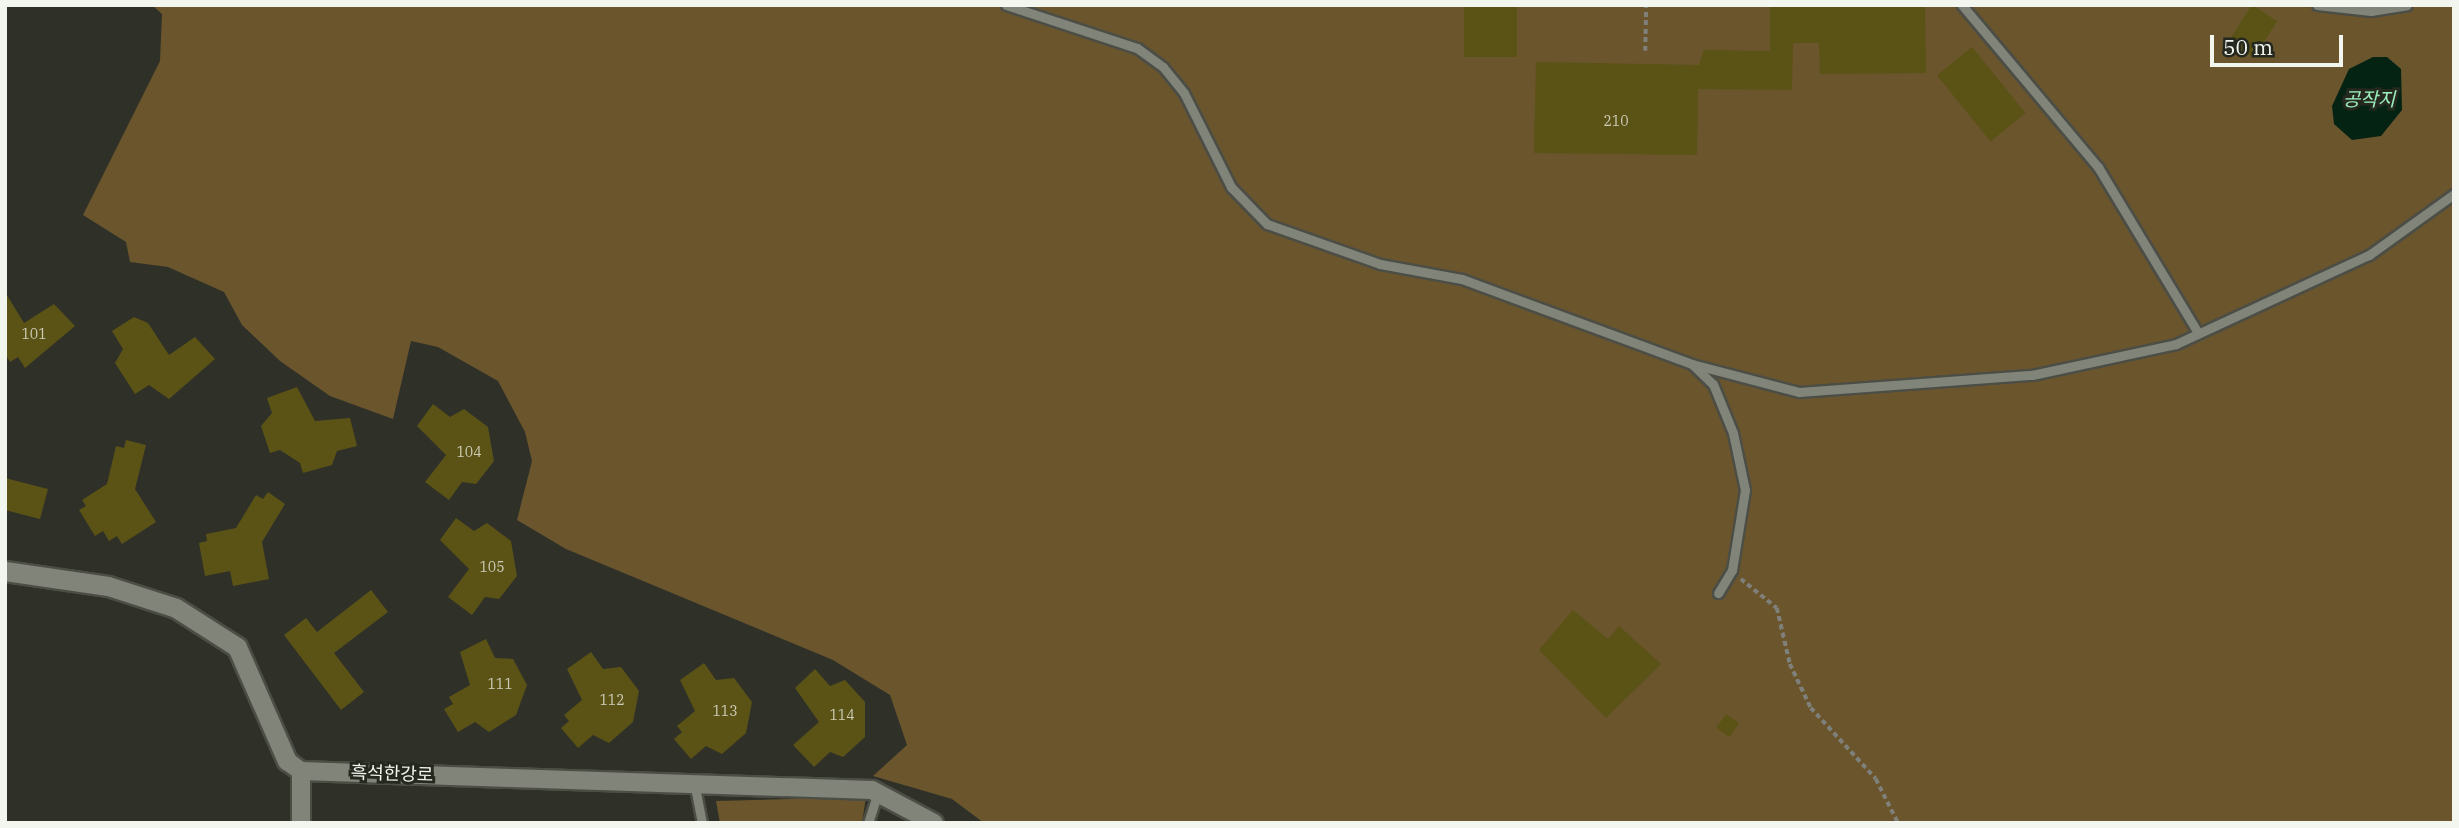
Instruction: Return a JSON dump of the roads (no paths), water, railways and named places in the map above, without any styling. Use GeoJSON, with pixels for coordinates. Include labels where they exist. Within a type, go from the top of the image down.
{"type":"FeatureCollection","features":[{"type":"Feature","properties":{"kind":"street"},"geometry":{"type":"LineString","coordinates":[[5,571],[108,586],[176,608],[237,647],[294,766],[301,823]]}},
{"type":"Feature","properties":{"kind":"street","name":"흑석한강로"},"geometry":{"type":"LineString","coordinates":[[294,766],[695,787],[875,791]]}},
{"type":"Feature","properties":{"kind":"street"},"geometry":{"type":"LineString","coordinates":[[875,791],[934,823]]}},
{"type":"Feature","properties":{"kind":"lane"},"geometry":{"type":"LineString","coordinates":[[1006,5],[1137,48],[1164,67],[1184,93],[1231,187],[1267,224],[1380,264],[1494,289],[1692,364],[1799,392],[2032,375],[2176,344],[2368,255],[2454,194]]}},
{"type":"Feature","properties":{"kind":"lane"},"geometry":{"type":"LineString","coordinates":[[1962,5],[2098,167],[2198,333]]}},
{"type":"Feature","properties":{"kind":"lane"},"geometry":{"type":"LineString","coordinates":[[2318,5],[2371,11],[2407,5]]}},
{"type":"Feature","properties":{"kind":"lane"},"geometry":{"type":"LineString","coordinates":[[1692,364],[1713,384],[1733,433],[1745,490],[1732,570],[1718,593]]}},
{"type":"Feature","properties":{"kind":"lane"},"geometry":{"type":"LineString","coordinates":[[695,787],[702,823]]}},
{"type":"Feature","properties":{"kind":"lane"},"geometry":{"type":"LineString","coordinates":[[868,823],[875,791]]}},
{"type":"Feature","properties":{"kind":"water","name":"공작지"},"geometry":{"type":"Polygon","coordinates":[[[2373,57],[2387,57],[2401,69],[2402,110],[2381,136],[2352,140],[2334,124],[2332,106],[2349,69],[2373,57]]]}}]}
